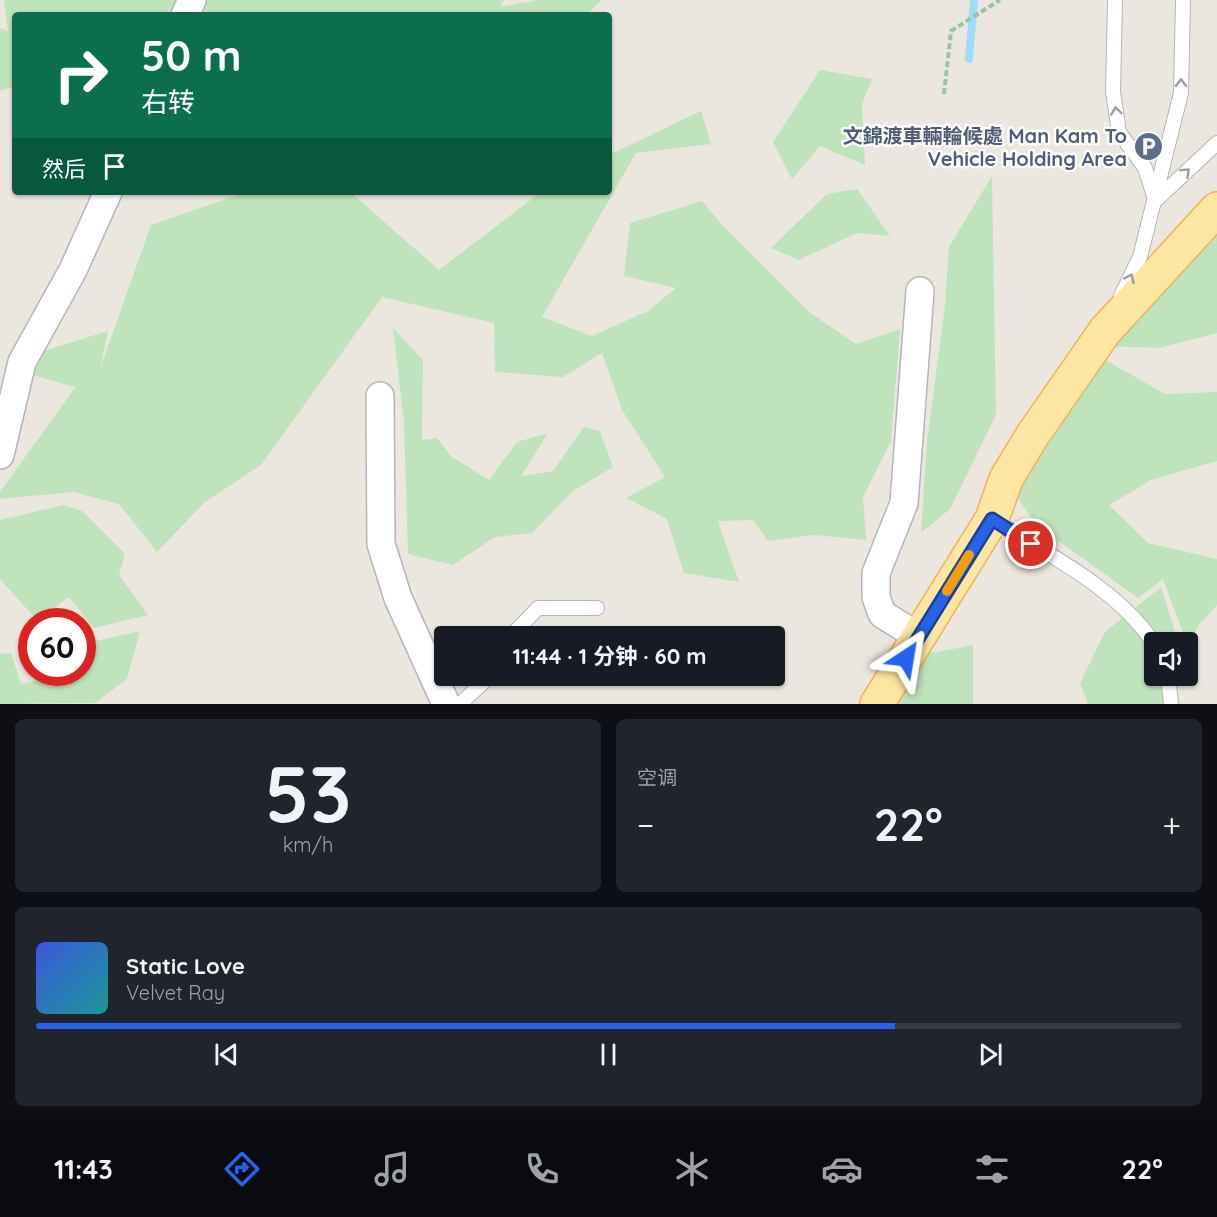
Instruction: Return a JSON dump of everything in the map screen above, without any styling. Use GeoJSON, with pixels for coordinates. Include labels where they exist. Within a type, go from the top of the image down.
{"type":"FeatureCollection","features":[{"type":"Feature","properties":{"kind":"main road"},"geometry":{"type":"LineString","coordinates":[[877,704],[992,519],[1006,479],[1026,444],[1105,331],[1217,209]]}},
{"type":"Feature","properties":{"kind":"street"},"geometry":{"type":"LineString","coordinates":[[0,455],[22,362],[73,270],[107,195]]}},
{"type":"Feature","properties":{"kind":"street"},"geometry":{"type":"LineString","coordinates":[[919,637],[882,614],[876,597],[876,573],[904,503],[920,291]]}},
{"type":"Feature","properties":{"kind":"street"},"geometry":{"type":"LineString","coordinates":[[380,396],[381,544],[398,598],[446,704]]}},
{"type":"Feature","properties":{"kind":"lane"},"geometry":{"type":"LineString","coordinates":[[1115,0],[1113,93],[1119,132],[1145,168],[1155,201]]}},
{"type":"Feature","properties":{"kind":"lane"},"geometry":{"type":"LineString","coordinates":[[1105,331],[1140,257],[1181,93],[1183,0]]}},
{"type":"Feature","properties":{"kind":"lane"},"geometry":{"type":"LineString","coordinates":[[1155,201],[1217,143]]}},
{"type":"Feature","properties":{"kind":"lane"},"geometry":{"type":"LineString","coordinates":[[992,519],[1090,582],[1143,626],[1147,632]]}},
{"type":"Feature","properties":{"kind":"lane"},"geometry":{"type":"LineString","coordinates":[[521,626],[538,609],[597,608]]}},
{"type":"Feature","properties":{"kind":"lane"},"geometry":{"type":"LineString","coordinates":[[460,704],[479,686]]}},
{"type":"Feature","properties":{"kind":"lane"},"geometry":{"type":"LineString","coordinates":[[1169,686],[1171,704]]}},
{"type":"Feature","properties":{"kind":"path"},"geometry":{"type":"LineString","coordinates":[[944,94],[951,31],[1000,0]]}},
{"type":"Feature","properties":{"kind":"green space"},"geometry":{"type":"Polygon","coordinates":[[[4,0],[504,0],[500,7],[539,0],[602,0],[589,12],[12,12],[12,87],[0,91],[0,28],[8,31],[4,0]]]}},
{"type":"Feature","properties":{"kind":"green space"},"geometry":{"type":"Polygon","coordinates":[[[820,70],[872,79],[862,104],[865,165],[820,146],[792,179],[773,142],[820,70]]]}},
{"type":"Feature","properties":{"kind":"green space"},"geometry":{"type":"Polygon","coordinates":[[[701,111],[711,144],[636,153],[612,195],[612,154],[701,111]]]}},
{"type":"Feature","properties":{"kind":"green space"},"geometry":{"type":"Polygon","coordinates":[[[992,176],[996,415],[950,509],[921,533],[927,442],[945,305],[949,247],[992,176]]]}},
{"type":"Feature","properties":{"kind":"green space"},"geometry":{"type":"Polygon","coordinates":[[[857,189],[890,236],[857,233],[799,260],[771,248],[827,194],[857,189]]]}},
{"type":"Feature","properties":{"kind":"green space"},"geometry":{"type":"Polygon","coordinates":[[[238,195],[353,195],[439,270],[537,195],[612,195],[542,317],[592,336],[648,311],[676,288],[624,276],[630,223],[702,201],[721,224],[809,312],[856,344],[900,329],[891,441],[863,497],[866,540],[814,535],[768,541],[753,520],[718,521],[739,582],[684,573],[667,519],[626,498],[665,477],[622,410],[602,353],[563,377],[495,372],[494,323],[382,297],[261,465],[205,502],[157,552],[119,504],[73,492],[0,499],[0,492],[74,389],[77,388],[33,375],[40,352],[108,331],[100,369],[151,225],[238,195]]]}},
{"type":"Feature","properties":{"kind":"green space"},"geometry":{"type":"Polygon","coordinates":[[[1207,234],[1217,236],[1217,333],[1159,348],[1102,346],[1207,234]]]}},
{"type":"Feature","properties":{"kind":"green space"},"geometry":{"type":"Polygon","coordinates":[[[393,328],[423,360],[422,440],[437,438],[451,456],[489,480],[517,442],[548,433],[521,476],[553,471],[584,427],[600,431],[613,467],[573,491],[532,533],[495,537],[453,565],[408,554],[404,422],[393,328]]]}},
{"type":"Feature","properties":{"kind":"green space"},"geometry":{"type":"Polygon","coordinates":[[[1084,348],[1165,394],[1217,392],[1217,461],[1151,480],[1109,505],[1148,543],[1217,559],[1217,605],[1195,632],[1183,632],[1163,579],[1138,598],[1035,524],[1006,479],[1084,348]]]}},
{"type":"Feature","properties":{"kind":"green space"},"geometry":{"type":"Polygon","coordinates":[[[64,505],[82,511],[125,554],[119,575],[148,615],[96,628],[96,608],[78,608],[69,597],[54,608],[26,608],[0,579],[0,520],[64,505]]]}},
{"type":"Feature","properties":{"kind":"green space"},"geometry":{"type":"Polygon","coordinates":[[[1161,587],[1175,632],[1144,632],[1144,686],[1174,686],[1175,704],[1088,704],[1080,683],[1105,632],[1161,587]]]}},
{"type":"Feature","properties":{"kind":"green space"},"geometry":{"type":"Polygon","coordinates":[[[140,631],[127,679],[95,703],[0,704],[0,654],[11,653],[18,675],[18,686],[96,686],[96,641],[140,631]]]}},
{"type":"Feature","properties":{"kind":"green space"},"geometry":{"type":"Polygon","coordinates":[[[973,645],[973,704],[877,704],[906,658],[973,645]]]}},
{"type":"Feature","properties":{"kind":"waterway"},"geometry":{"type":"LineString","coordinates":[[969,59],[974,0]]}},
{"type":"Feature","properties":{"kind":"slow traffic"},"geometry":{"type":"LineString","coordinates":[[947,591],[969,555]]}},
{"type":"Feature","properties":{"kind":"place","name":"文錦渡車輛輪候處 Man Kam To Vehicle Holding Area"},"geometry":{"type":"Point","coordinates":[1148,147]}},
{"type":"Feature","properties":{"kind":"route"},"geometry":{"type":"LineString","coordinates":[[906,658],[992,519],[1031,544]]}}]}
